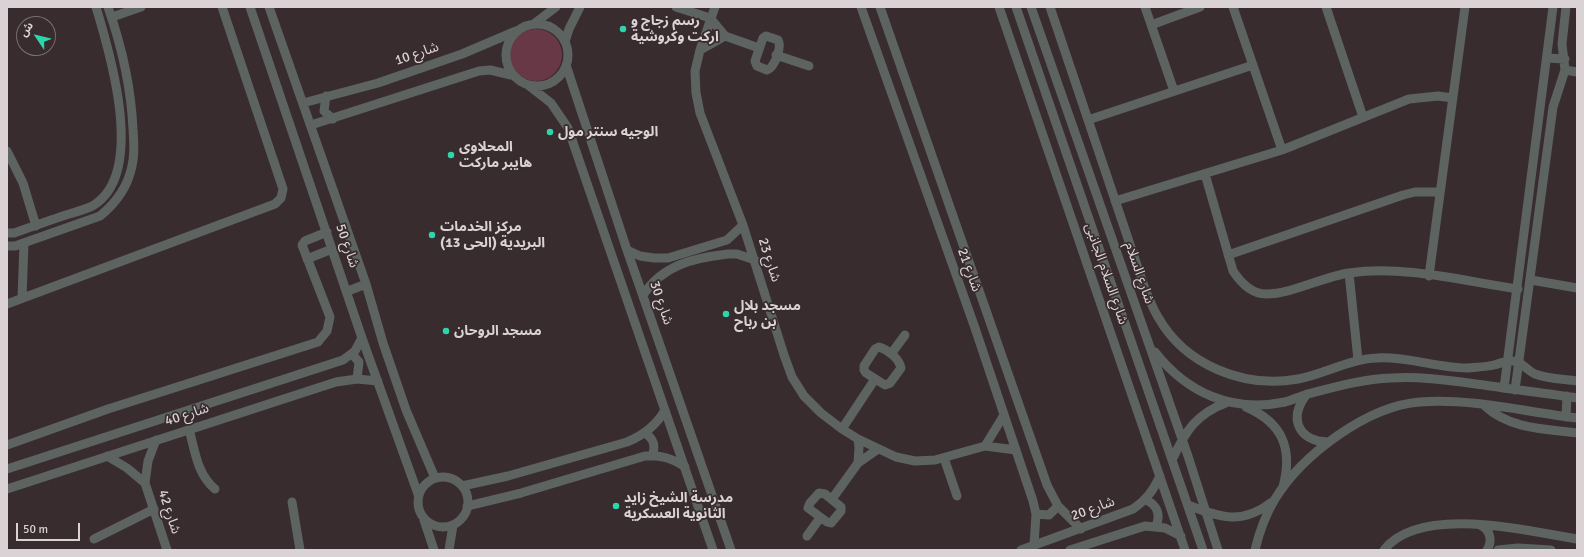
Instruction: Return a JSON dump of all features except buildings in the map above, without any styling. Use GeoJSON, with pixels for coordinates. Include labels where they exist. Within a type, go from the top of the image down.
{"type":"FeatureCollection","features":[{"type":"Feature","properties":{"kind":"street"},"geometry":{"type":"LineString","coordinates":[[7,233],[14,233],[94,205],[111,187],[119,166],[120,155],[118,96],[108,48],[96,7]]}},
{"type":"Feature","properties":{"kind":"street"},"geometry":{"type":"LineString","coordinates":[[7,246],[24,243],[100,216],[108,210],[121,193],[133,164],[132,112],[127,74],[108,7]]}},
{"type":"Feature","properties":{"kind":"street"},"geometry":{"type":"LineString","coordinates":[[112,17],[141,7]]}},
{"type":"Feature","properties":{"kind":"street"},"geometry":{"type":"LineString","coordinates":[[7,304],[275,204],[282,198],[283,189],[222,7]]}},
{"type":"Feature","properties":{"kind":"street","name":"شارع 50"},"geometry":{"type":"LineString","coordinates":[[250,7],[332,249],[348,291],[362,338],[418,494]]}},
{"type":"Feature","properties":{"kind":"street","name":"شارع 50"},"geometry":{"type":"LineString","coordinates":[[269,7],[366,284],[383,343],[406,410],[435,478]]}},
{"type":"Feature","properties":{"kind":"street"},"geometry":{"type":"LineString","coordinates":[[511,75],[505,57],[506,47],[510,39],[516,31],[535,23],[556,7]]}},
{"type":"Feature","properties":{"kind":"street"},"geometry":{"type":"LineString","coordinates":[[566,42],[569,29],[580,7]]}},
{"type":"Feature","properties":{"kind":"street"},"geometry":{"type":"LineString","coordinates":[[676,7],[710,18],[725,36],[759,48]]}},
{"type":"Feature","properties":{"kind":"street","name":"شارع 23"},"geometry":{"type":"LineString","coordinates":[[716,7],[710,18],[695,71],[696,92],[700,114],[743,225],[792,377],[804,396],[821,413],[842,429],[858,439],[896,458],[915,461],[944,458],[985,446],[1016,450]]}},
{"type":"Feature","properties":{"kind":"street","name":"شارع 21"},"geometry":{"type":"LineString","coordinates":[[861,7],[1016,450],[1036,514],[1034,545]]}},
{"type":"Feature","properties":{"kind":"street","name":"شارع 21"},"geometry":{"type":"LineString","coordinates":[[880,7],[1047,485],[1058,506],[1081,529]]}},
{"type":"Feature","properties":{"kind":"street","name":"شارع السلام الجانبى"},"geometry":{"type":"LineString","coordinates":[[999,7],[1185,550]]}},
{"type":"Feature","properties":{"kind":"street"},"geometry":{"type":"LineString","coordinates":[[1016,7],[1188,505],[1202,550]]}},
{"type":"Feature","properties":{"kind":"street","name":"شارع السلام"},"geometry":{"type":"LineString","coordinates":[[1031,7],[1150,346],[1218,550]]}},
{"type":"Feature","properties":{"kind":"street"},"geometry":{"type":"LineString","coordinates":[[1050,7],[1146,292],[1158,318],[1174,340],[1196,358],[1220,372],[1247,380],[1272,382],[1322,374],[1358,360],[1395,358],[1465,368],[1494,365],[1507,361],[1518,362],[1535,374],[1577,380]]}},
{"type":"Feature","properties":{"kind":"street"},"geometry":{"type":"LineString","coordinates":[[1145,7],[1174,91]]}},
{"type":"Feature","properties":{"kind":"street"},"geometry":{"type":"LineString","coordinates":[[1152,25],[1200,7]]}},
{"type":"Feature","properties":{"kind":"street"},"geometry":{"type":"LineString","coordinates":[[1234,7],[1282,150]]}},
{"type":"Feature","properties":{"kind":"street"},"geometry":{"type":"LineString","coordinates":[[1326,7],[1363,117]]}},
{"type":"Feature","properties":{"kind":"street"},"geometry":{"type":"LineString","coordinates":[[1429,276],[1465,7]]}},
{"type":"Feature","properties":{"kind":"street"},"geometry":{"type":"LineString","coordinates":[[1504,388],[1545,84],[1553,7]]}},
{"type":"Feature","properties":{"kind":"street"},"geometry":{"type":"LineString","coordinates":[[1515,390],[1518,362],[1529,297],[1553,107],[1565,70],[1565,59],[1562,44],[1566,7]]}},
{"type":"Feature","properties":{"kind":"street"},"geometry":{"type":"LineString","coordinates":[[528,85],[537,86],[553,81],[559,77],[566,65],[568,50],[566,42],[558,32],[548,25],[535,23]]}},
{"type":"Feature","properties":{"kind":"street","name":"شارع 10"},"geometry":{"type":"LineString","coordinates":[[303,103],[378,83],[462,54],[516,31]]}},
{"type":"Feature","properties":{"kind":"street"},"geometry":{"type":"LineString","coordinates":[[700,50],[725,36]]}},
{"type":"Feature","properties":{"kind":"street"},"geometry":{"type":"LineString","coordinates":[[766,36],[778,40],[780,46],[770,68],[767,70],[759,67],[755,61],[759,48],[763,38],[766,36]]}},
{"type":"Feature","properties":{"kind":"street"},"geometry":{"type":"LineString","coordinates":[[776,55],[809,66]]}},
{"type":"Feature","properties":{"kind":"street"},"geometry":{"type":"LineString","coordinates":[[881,64],[898,58]]}},
{"type":"Feature","properties":{"kind":"street"},"geometry":{"type":"LineString","coordinates":[[1547,58],[1565,59]]}},
{"type":"Feature","properties":{"kind":"street","name":"شارع 30"},"geometry":{"type":"LineString","coordinates":[[566,65],[627,250],[731,550]]}},
{"type":"Feature","properties":{"kind":"street"},"geometry":{"type":"LineString","coordinates":[[1088,120],[1253,65]]}},
{"type":"Feature","properties":{"kind":"street"},"geometry":{"type":"LineString","coordinates":[[311,125],[478,71],[490,70],[511,75],[528,85],[551,103],[568,128],[714,550]]}},
{"type":"Feature","properties":{"kind":"street"},"geometry":{"type":"LineString","coordinates":[[1565,70],[1577,72]]}},
{"type":"Feature","properties":{"kind":"street"},"geometry":{"type":"LineString","coordinates":[[1545,84],[1555,88],[1560,87]]}},
{"type":"Feature","properties":{"kind":"street"},"geometry":{"type":"LineString","coordinates":[[326,96],[324,111],[333,119]]}},
{"type":"Feature","properties":{"kind":"street"},"geometry":{"type":"LineString","coordinates":[[1115,201],[1282,150],[1409,99],[1423,96],[1452,98]]}},
{"type":"Feature","properties":{"kind":"street"},"geometry":{"type":"LineString","coordinates":[[7,152],[23,183],[36,239]]}},
{"type":"Feature","properties":{"kind":"street"},"geometry":{"type":"LineString","coordinates":[[1205,174],[1233,271],[1241,282],[1252,291],[1266,294],[1279,292],[1349,273],[1399,271],[1517,292],[1529,297]]}},
{"type":"Feature","properties":{"kind":"street"},"geometry":{"type":"LineString","coordinates":[[111,187],[121,193]]}},
{"type":"Feature","properties":{"kind":"street"},"geometry":{"type":"LineString","coordinates":[[1228,255],[1403,195],[1428,191],[1440,192]]}},
{"type":"Feature","properties":{"kind":"street"},"geometry":{"type":"LineString","coordinates":[[627,250],[640,256],[668,258],[727,240],[743,225]]}},
{"type":"Feature","properties":{"kind":"street"},"geometry":{"type":"LineString","coordinates":[[7,445],[108,409],[318,342],[328,331],[330,317],[302,245],[305,241],[327,232]]}},
{"type":"Feature","properties":{"kind":"street"},"geometry":{"type":"LineString","coordinates":[[22,298],[24,243]]}},
{"type":"Feature","properties":{"kind":"street"},"geometry":{"type":"LineString","coordinates":[[307,259],[332,249]]}},
{"type":"Feature","properties":{"kind":"street"},"geometry":{"type":"LineString","coordinates":[[643,295],[661,274],[672,267],[728,254],[737,254],[754,260]]}},
{"type":"Feature","properties":{"kind":"street"},"geometry":{"type":"LineString","coordinates":[[1349,273],[1358,360]]}},
{"type":"Feature","properties":{"kind":"street"},"geometry":{"type":"LineString","coordinates":[[1520,275],[1531,279],[1577,288]]}},
{"type":"Feature","properties":{"kind":"street"},"geometry":{"type":"LineString","coordinates":[[348,291],[366,284]]}},
{"type":"Feature","properties":{"kind":"street"},"geometry":{"type":"LineString","coordinates":[[964,298],[979,293]]}},
{"type":"Feature","properties":{"kind":"street"},"geometry":{"type":"LineString","coordinates":[[891,354],[905,335]]}},
{"type":"Feature","properties":{"kind":"street"},"geometry":{"type":"LineString","coordinates":[[357,379],[359,362],[352,354],[362,338]]}},
{"type":"Feature","properties":{"kind":"street"},"geometry":{"type":"LineString","coordinates":[[1150,346],[1167,368],[1189,385],[1214,398],[1242,405],[1264,405],[1286,402],[1307,394],[1364,380],[1390,378],[1434,379],[1577,398]]}},
{"type":"Feature","properties":{"kind":"street"},"geometry":{"type":"LineString","coordinates":[[883,348],[891,354],[898,360],[901,368],[890,383],[885,385],[864,370],[864,366],[875,349],[883,348]]}},
{"type":"Feature","properties":{"kind":"street","name":"شارع 40"},"geometry":{"type":"LineString","coordinates":[[7,469],[343,360],[352,354]]}},
{"type":"Feature","properties":{"kind":"street","name":"شارع 40"},"geometry":{"type":"LineString","coordinates":[[7,489],[336,382],[357,379],[378,381]]}},
{"type":"Feature","properties":{"kind":"street"},"geometry":{"type":"LineString","coordinates":[[842,429],[875,379]]}},
{"type":"Feature","properties":{"kind":"street"},"geometry":{"type":"LineString","coordinates":[[1307,394],[1299,404],[1296,415],[1299,427],[1306,436],[1316,442],[1328,442]]}},
{"type":"Feature","properties":{"kind":"street"},"geometry":{"type":"LineString","coordinates":[[1566,417],[1567,396]]}},
{"type":"Feature","properties":{"kind":"street"},"geometry":{"type":"LineString","coordinates":[[1255,550],[1275,500],[1282,490],[1312,457],[1328,442],[1355,423],[1386,409],[1418,402],[1451,401],[1577,418]]}},
{"type":"Feature","properties":{"kind":"street"},"geometry":{"type":"LineString","coordinates":[[1172,460],[1190,426],[1201,415],[1214,407],[1228,402]]}},
{"type":"Feature","properties":{"kind":"street"},"geometry":{"type":"LineString","coordinates":[[1242,405],[1261,414],[1277,428],[1286,448],[1288,469],[1282,490]]}},
{"type":"Feature","properties":{"kind":"street"},"geometry":{"type":"LineString","coordinates":[[1485,406],[1492,413],[1511,422],[1525,426],[1577,433]]}},
{"type":"Feature","properties":{"kind":"street"},"geometry":{"type":"LineString","coordinates":[[462,486],[492,480],[627,442],[645,433],[656,424],[665,410]]}},
{"type":"Feature","properties":{"kind":"street"},"geometry":{"type":"LineString","coordinates":[[985,446],[1004,415]]}},
{"type":"Feature","properties":{"kind":"street"},"geometry":{"type":"LineString","coordinates":[[189,429],[203,476],[215,489]]}},
{"type":"Feature","properties":{"kind":"street"},"geometry":{"type":"LineString","coordinates":[[645,433],[651,437],[654,443],[652,456]]}},
{"type":"Feature","properties":{"kind":"street"},"geometry":{"type":"LineString","coordinates":[[858,439],[858,463]]}},
{"type":"Feature","properties":{"kind":"street","name":"شارع 42"},"geometry":{"type":"LineString","coordinates":[[156,440],[148,461],[145,483],[167,550]]}},
{"type":"Feature","properties":{"kind":"street"},"geometry":{"type":"LineString","coordinates":[[832,499],[858,463],[878,449]]}},
{"type":"Feature","properties":{"kind":"street","name":"شارع 42"},"geometry":{"type":"LineString","coordinates":[[107,456],[127,468],[145,483]]}},
{"type":"Feature","properties":{"kind":"street"},"geometry":{"type":"LineString","coordinates":[[468,506],[645,456],[660,456],[673,460],[685,467]]}},
{"type":"Feature","properties":{"kind":"street"},"geometry":{"type":"LineString","coordinates":[[944,458],[957,496]]}},
{"type":"Feature","properties":{"kind":"street","name":"شارع 20"},"geometry":{"type":"LineString","coordinates":[[1021,550],[1133,509],[1146,500],[1154,490],[1160,476]]}},
{"type":"Feature","properties":{"kind":"street"},"geometry":{"type":"LineString","coordinates":[[424,520],[429,524],[441,528],[453,525],[463,518],[468,506],[467,496],[462,486],[453,479],[435,478],[425,484],[418,494],[417,505],[424,520],[434,550]]}},
{"type":"Feature","properties":{"kind":"street"},"geometry":{"type":"LineString","coordinates":[[819,493],[832,499],[840,505],[841,511],[831,523],[820,518],[810,511],[808,505],[819,493]]}},
{"type":"Feature","properties":{"kind":"street"},"geometry":{"type":"LineString","coordinates":[[1146,500],[1155,506],[1157,510],[1158,521],[1156,526]]}},
{"type":"Feature","properties":{"kind":"street"},"geometry":{"type":"LineString","coordinates":[[1188,505],[1205,512],[1229,518],[1241,518],[1253,514],[1275,500]]}},
{"type":"Feature","properties":{"kind":"street"},"geometry":{"type":"LineString","coordinates":[[292,502],[300,550]]}},
{"type":"Feature","properties":{"kind":"street"},"geometry":{"type":"LineString","coordinates":[[1036,514],[1049,515],[1058,506]]}},
{"type":"Feature","properties":{"kind":"street"},"geometry":{"type":"LineString","coordinates":[[94,539],[154,510]]}},
{"type":"Feature","properties":{"kind":"street"},"geometry":{"type":"LineString","coordinates":[[807,536],[820,518]]}},
{"type":"Feature","properties":{"kind":"street"},"geometry":{"type":"LineString","coordinates":[[1384,550],[1396,539],[1409,532],[1424,527],[1446,524],[1479,524],[1577,539]]}},
{"type":"Feature","properties":{"kind":"street"},"geometry":{"type":"LineString","coordinates":[[1479,524],[1489,532],[1490,539],[1487,550]]}},
{"type":"Feature","properties":{"kind":"street"},"geometry":{"type":"LineString","coordinates":[[449,550],[453,525]]}},
{"type":"Feature","properties":{"kind":"street"},"geometry":{"type":"LineString","coordinates":[[1070,550],[1134,528],[1156,526],[1181,536]]}},
{"type":"Feature","properties":{"kind":"street"},"geometry":{"type":"LineString","coordinates":[[1498,550],[1518,548],[1551,550]]}},
{"type":"Feature","properties":{"kind":"shaded area"},"geometry":{"type":"Polygon","coordinates":[[[531,29],[541,29],[550,33],[558,41],[562,50],[562,60],[558,69],[550,77],[541,81],[531,81],[522,77],[514,69],[510,60],[510,50],[514,41],[522,33],[531,29]]]}},
{"type":"Feature","properties":{"kind":"place","name":"رسم زجاج و اركت وكروشية"},"geometry":{"type":"Point","coordinates":[623,29]}},
{"type":"Feature","properties":{"kind":"place","name":"الوجيه سنتر مول"},"geometry":{"type":"Point","coordinates":[550,132]}},
{"type":"Feature","properties":{"kind":"place","name":"المحلاوى هايبر ماركت"},"geometry":{"type":"Point","coordinates":[451,155]}},
{"type":"Feature","properties":{"kind":"place","name":"مركز الخدمات البريدية (الحى 13)"},"geometry":{"type":"Point","coordinates":[432,235]}},
{"type":"Feature","properties":{"kind":"place","name":"مسجد بلال بن رباح"},"geometry":{"type":"Point","coordinates":[726,314]}},
{"type":"Feature","properties":{"kind":"place","name":"مسجد الروحان"},"geometry":{"type":"Point","coordinates":[446,331]}},
{"type":"Feature","properties":{"kind":"place","name":"مدرسة الشيخ زايد الثانوية العسكرية"},"geometry":{"type":"Point","coordinates":[616,506]}}]}
